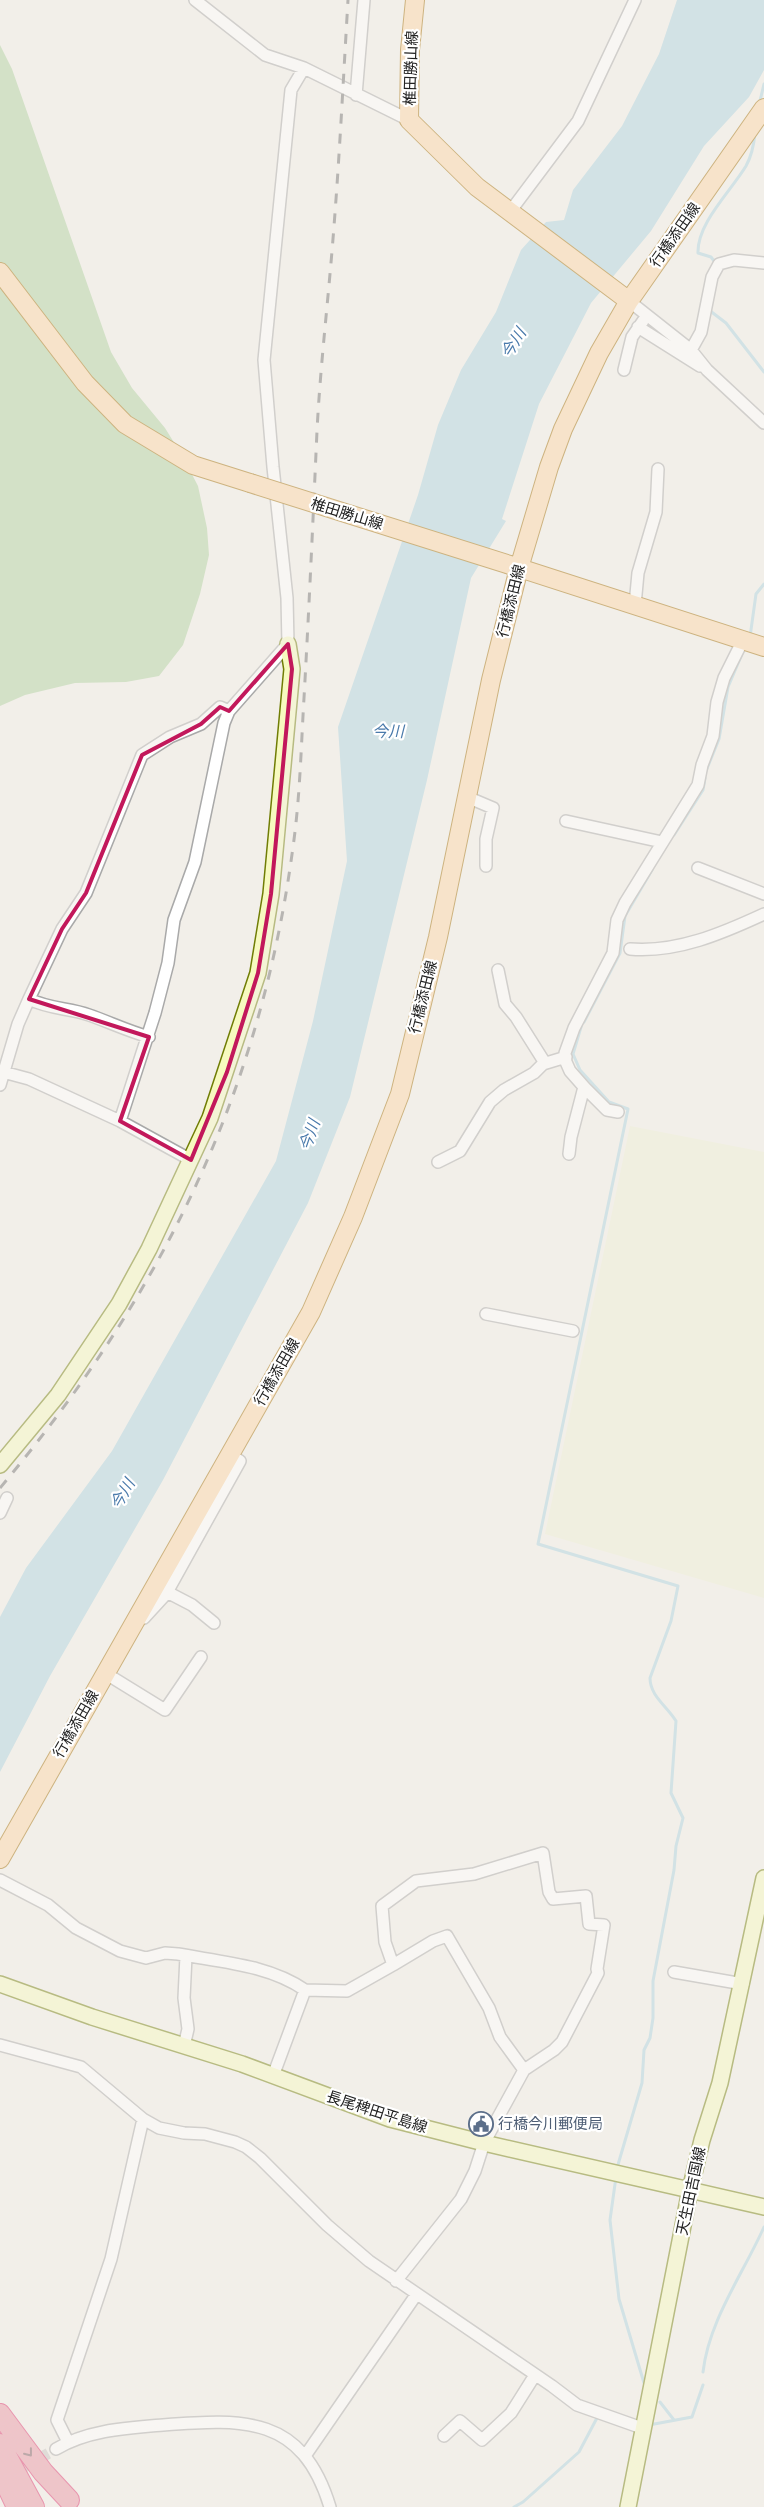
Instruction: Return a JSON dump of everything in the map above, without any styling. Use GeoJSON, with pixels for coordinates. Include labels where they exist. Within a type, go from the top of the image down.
{"type":"FeatureCollection","features":[{"type":"Feature","properties":{"kind":"highway"},"geometry":{"type":"LineString","coordinates":[[0,2414],[43,2472],[69,2500]]}},
{"type":"Feature","properties":{"kind":"highway"},"geometry":{"type":"LineString","coordinates":[[0,2444],[34,2507]]}},
{"type":"Feature","properties":{"kind":"highway"},"geometry":{"type":"LineString","coordinates":[[0,2471],[17,2507]]}},
{"type":"Feature","properties":{"kind":"main road","name":"椎田勝山線"},"geometry":{"type":"LineString","coordinates":[[415,0],[409,120],[477,187],[626,299]]}},
{"type":"Feature","properties":{"kind":"main road","name":"行橋添田線"},"geometry":{"type":"LineString","coordinates":[[0,1859],[311,1312],[353,1217],[400,1094],[438,937],[515,566],[563,429],[626,299],[764,108]]}},
{"type":"Feature","properties":{"kind":"main road","name":"椎田勝山線"},"geometry":{"type":"LineString","coordinates":[[0,272],[85,384],[125,424],[193,465],[764,646]]}},
{"type":"Feature","properties":{"kind":"main road"},"geometry":{"type":"LineString","coordinates":[[0,1465],[58,1395],[119,1304],[192,1160],[227,1072],[258,973],[272,894],[292,669],[288,644]]}},
{"type":"Feature","properties":{"kind":"main road","name":"天生田吉国線"},"geometry":{"type":"LineString","coordinates":[[628,2507],[690,2190],[702,2140],[720,2083],[743,1984],[764,1878]]}},
{"type":"Feature","properties":{"kind":"main road","name":"長尾稗田平島線"},"geometry":{"type":"LineString","coordinates":[[0,1984],[92,2017],[273,2076],[390,2119],[484,2143],[764,2207]]}},
{"type":"Feature","properties":{"kind":"street"},"geometry":{"type":"LineString","coordinates":[[195,0],[265,55],[304,68],[409,120]]}},
{"type":"Feature","properties":{"kind":"street"},"geometry":{"type":"LineString","coordinates":[[356,95],[364,0]]}},
{"type":"Feature","properties":{"kind":"street"},"geometry":{"type":"LineString","coordinates":[[510,213],[578,121],[633,2]]}},
{"type":"Feature","properties":{"kind":"street"},"geometry":{"type":"LineString","coordinates":[[120,1121],[149,1037],[168,963],[174,920],[195,862],[219,740],[230,711],[288,644],[287,598],[264,360],[291,90],[304,68]]}},
{"type":"Feature","properties":{"kind":"street"},"geometry":{"type":"LineString","coordinates":[[691,350],[701,332],[712,277],[719,264],[734,260],[764,264]]}},
{"type":"Feature","properties":{"kind":"street"},"geometry":{"type":"LineString","coordinates":[[626,299],[691,350],[707,370],[764,423]]}},
{"type":"Feature","properties":{"kind":"street"},"geometry":{"type":"LineString","coordinates":[[624,370],[632,337],[647,315]]}},
{"type":"Feature","properties":{"kind":"street"},"geometry":{"type":"LineString","coordinates":[[638,327],[707,370]]}},
{"type":"Feature","properties":{"kind":"street"},"geometry":{"type":"LineString","coordinates":[[635,605],[638,572],[656,512],[658,469]]}},
{"type":"Feature","properties":{"kind":"street"},"geometry":{"type":"LineString","coordinates":[[618,1112],[607,1110],[570,1071],[566,1057],[567,1044],[613,953],[617,920],[639,879],[698,785],[702,765],[713,736],[717,702],[724,678],[743,640]]}},
{"type":"Feature","properties":{"kind":"street"},"geometry":{"type":"LineString","coordinates":[[192,1160],[120,1121],[29,1079],[1,1078],[29,999],[62,929],[86,893],[142,756],[170,737],[201,724],[220,707],[230,711]]}},
{"type":"Feature","properties":{"kind":"street"},"geometry":{"type":"LineString","coordinates":[[467,797],[493,808],[486,839],[486,866]]}},
{"type":"Feature","properties":{"kind":"street"},"geometry":{"type":"LineString","coordinates":[[566,821],[662,842]]}},
{"type":"Feature","properties":{"kind":"street"},"geometry":{"type":"LineString","coordinates":[[698,868],[764,894]]}},
{"type":"Feature","properties":{"kind":"street"},"geometry":{"type":"LineString","coordinates":[[630,949],[650,951],[680,946],[764,914]]}},
{"type":"Feature","properties":{"kind":"street"},"geometry":{"type":"LineString","coordinates":[[498,970],[505,1004],[516,1017],[545,1064]]}},
{"type":"Feature","properties":{"kind":"street"},"geometry":{"type":"LineString","coordinates":[[29,999],[56,1010],[88,1015],[129,1032],[149,1037]]}},
{"type":"Feature","properties":{"kind":"street"},"geometry":{"type":"LineString","coordinates":[[438,1162],[460,1151],[490,1102],[504,1090],[534,1074],[545,1064],[566,1057]]}},
{"type":"Feature","properties":{"kind":"street"},"geometry":{"type":"LineString","coordinates":[[569,1154],[571,1137],[584,1087]]}},
{"type":"Feature","properties":{"kind":"street"},"geometry":{"type":"LineString","coordinates":[[486,1314],[573,1332]]}},
{"type":"Feature","properties":{"kind":"street"},"geometry":{"type":"LineString","coordinates":[[138,1615],[144,1618],[160,1603],[167,1592],[240,1461],[230,1455]]}},
{"type":"Feature","properties":{"kind":"street"},"geometry":{"type":"LineString","coordinates":[[0,1513],[7,1498]]}},
{"type":"Feature","properties":{"kind":"street"},"geometry":{"type":"LineString","coordinates":[[167,1592],[192,1605],[214,1623]]}},
{"type":"Feature","properties":{"kind":"street"},"geometry":{"type":"LineString","coordinates":[[106,1673],[165,1710],[201,1657]]}},
{"type":"Feature","properties":{"kind":"street"},"geometry":{"type":"LineString","coordinates":[[393,1965],[384,1942],[382,1906],[416,1881],[474,1874],[544,1853],[549,1892],[553,1899],[586,1896],[589,1924],[604,1925],[598,1973],[562,2042],[554,2050],[524,2070],[484,2143],[475,2171],[461,2200],[396,2281]]}},
{"type":"Feature","properties":{"kind":"street"},"geometry":{"type":"LineString","coordinates":[[0,1880],[48,1906],[76,1928],[135,1957],[146,1958],[165,1953],[267,1971],[289,1979],[305,1990],[347,1991],[433,1941],[447,1936],[489,2008],[500,2037],[524,2070]]}},
{"type":"Feature","properties":{"kind":"street"},"geometry":{"type":"LineString","coordinates":[[184,2046],[188,2029],[184,1998],[186,1956]]}},
{"type":"Feature","properties":{"kind":"street"},"geometry":{"type":"LineString","coordinates":[[674,1972],[743,1984]]}},
{"type":"Feature","properties":{"kind":"street"},"geometry":{"type":"LineString","coordinates":[[273,2076],[305,1990]]}},
{"type":"Feature","properties":{"kind":"street"},"geometry":{"type":"LineString","coordinates":[[0,2045],[81,2067],[144,2119],[159,2128],[184,2133],[205,2134],[246,2147],[260,2158],[326,2225],[396,2281],[578,2405],[642,2428]]}},
{"type":"Feature","properties":{"kind":"street"},"geometry":{"type":"LineString","coordinates":[[68,2442],[57,2420],[112,2260],[144,2119]]}},
{"type":"Feature","properties":{"kind":"street"},"geometry":{"type":"LineString","coordinates":[[305,2456],[416,2295]]}},
{"type":"Feature","properties":{"kind":"street"},"geometry":{"type":"LineString","coordinates":[[444,2436],[460,2421],[482,2440],[511,2413],[535,2376]]}},
{"type":"Feature","properties":{"kind":"street"},"geometry":{"type":"LineString","coordinates":[[56,2449],[68,2442],[104,2432],[133,2427],[244,2422],[270,2430],[288,2440],[305,2456],[319,2476],[330,2507]]}},
{"type":"Feature","properties":{"kind":"highlighted area"},"geometry":{"type":"Polygon","coordinates":[[[288,644],[292,669],[271,894],[258,973],[227,1072],[191,1160],[120,1121],[149,1037],[29,999],[62,929],[86,893],[142,755],[201,724],[220,707],[229,711],[288,644]]]}},
{"type":"Feature","properties":{"kind":"green space"},"geometry":{"type":"Polygon","coordinates":[[[0,45],[12,69],[111,352],[132,388],[165,428],[198,486],[207,528],[209,555],[200,594],[183,645],[159,676],[126,682],[75,683],[25,695],[0,706],[0,45]]]}},
{"type":"Feature","properties":{"kind":"green space"},"geometry":{"type":"Polygon","coordinates":[[[630,1126],[764,1152],[764,1598],[545,1534],[630,1126]]]}},
{"type":"Feature","properties":{"kind":"water","name":"今川"},"geometry":{"type":"Polygon","coordinates":[[[677,0],[764,0],[764,70],[749,97],[704,146],[651,231],[591,303],[539,404],[502,519],[506,521],[471,578],[427,780],[350,1097],[308,1203],[163,1480],[50,1676],[0,1772],[0,1617],[26,1568],[112,1451],[276,1161],[313,1021],[347,861],[338,727],[418,495],[438,425],[461,370],[496,312],[521,250],[546,222],[564,220],[573,190],[622,126],[659,54],[677,0]]]}},
{"type":"Feature","properties":{"kind":"waterway"},"geometry":{"type":"LineString","coordinates":[[759,105],[764,84]]}},
{"type":"Feature","properties":{"kind":"waterway"},"geometry":{"type":"LineString","coordinates":[[714,261],[711,257],[698,253],[699,242],[709,219],[746,166],[752,150],[755,133]]}},
{"type":"Feature","properties":{"kind":"waterway"},"geometry":{"type":"LineString","coordinates":[[709,310],[726,323],[764,372]]}},
{"type":"Feature","properties":{"kind":"waterway"},"geometry":{"type":"LineString","coordinates":[[750,637],[756,594],[764,584]]}},
{"type":"Feature","properties":{"kind":"waterway"},"geometry":{"type":"LineString","coordinates":[[706,771],[719,739],[728,687],[745,647]]}},
{"type":"Feature","properties":{"kind":"waterway"},"geometry":{"type":"LineString","coordinates":[[674,835],[703,790],[705,778]]}},
{"type":"Feature","properties":{"kind":"waterway"},"geometry":{"type":"LineString","coordinates":[[584,1022],[620,953],[625,916],[652,870]]}},
{"type":"Feature","properties":{"kind":"waterway"},"geometry":{"type":"LineString","coordinates":[[581,1027],[573,1054],[580,1070],[609,1102],[628,1109],[538,1544],[678,1586],[671,1621],[650,1678],[656,1696],[676,1721],[671,1793],[683,1818],[676,1846],[674,1870],[653,1981],[653,2018],[650,2038],[644,2050],[642,2083],[617,2168]]}},
{"type":"Feature","properties":{"kind":"waterway"},"geometry":{"type":"LineString","coordinates":[[616,2177],[610,2220],[619,2299],[644,2383]]}},
{"type":"Feature","properties":{"kind":"waterway"},"geometry":{"type":"LineString","coordinates":[[703,2372],[706,2353],[719,2316],[764,2227]]}},
{"type":"Feature","properties":{"kind":"waterway"},"geometry":{"type":"LineString","coordinates":[[649,2425],[692,2417],[703,2385]]}},
{"type":"Feature","properties":{"kind":"waterway"},"geometry":{"type":"LineString","coordinates":[[660,2402],[674,2420]]}},
{"type":"Feature","properties":{"kind":"waterway"},"geometry":{"type":"LineString","coordinates":[[514,2507],[523,2502],[579,2452],[598,2416]]}},
{"type":"Feature","properties":{"kind":"tunnel"},"geometry":{"type":"LineString","coordinates":[[10,2475],[56,2449]]}},
{"type":"Feature","properties":{"kind":"railway"},"geometry":{"type":"LineString","coordinates":[[0,1488],[57,1416],[109,1342],[154,1267],[194,1189],[228,1109],[256,1025],[277,938],[293,847],[299,792],[318,408],[341,126],[348,0]]}},
{"type":"Feature","properties":{"kind":"place","name":"行橋今川郵便局"},"geometry":{"type":"Point","coordinates":[481,2124]}}]}
